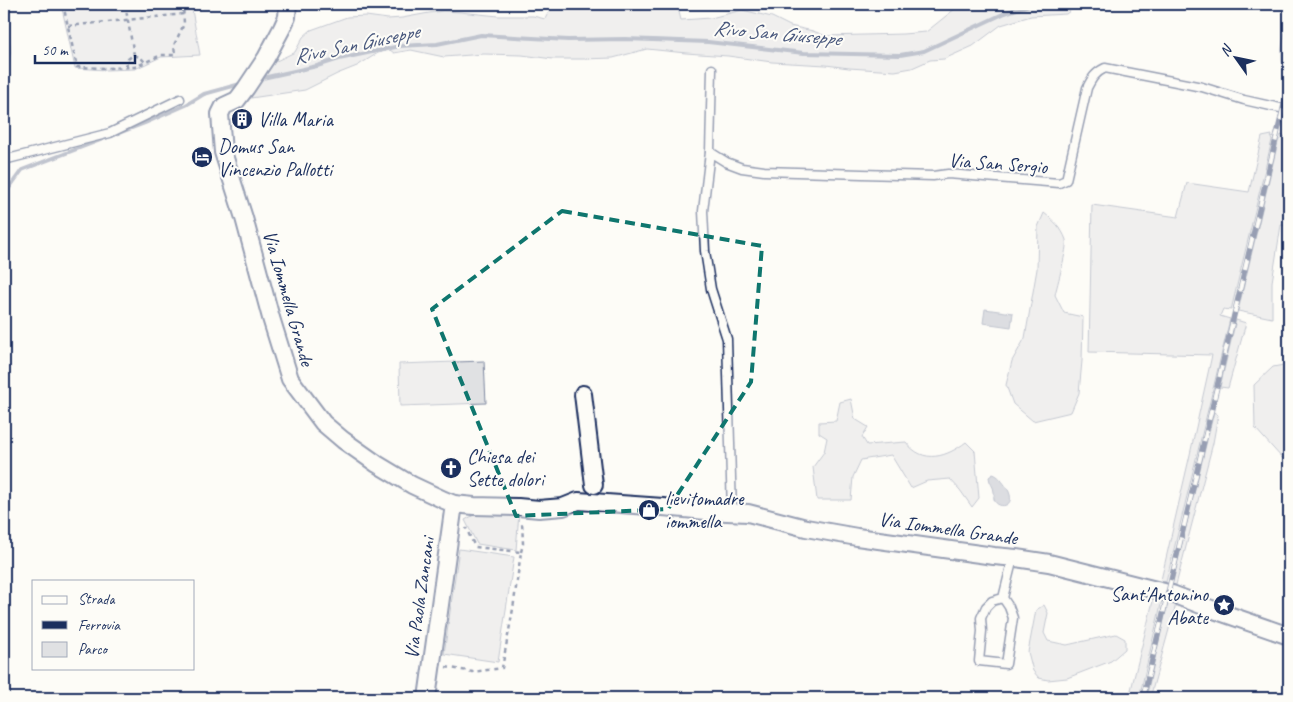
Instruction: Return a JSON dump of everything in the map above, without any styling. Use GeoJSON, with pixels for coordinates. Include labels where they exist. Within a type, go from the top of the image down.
{"type":"FeatureCollection","features":[{"type":"Feature","properties":{"kind":"street","name":"Via Iommella Grande"},"geometry":{"type":"LineString","coordinates":[[288,4],[287,17],[266,58],[237,100],[224,106],[220,114],[223,152],[290,379],[323,423],[377,464],[412,486],[454,504],[539,509],[563,507],[594,494],[653,506],[748,513],[806,528],[857,537],[1049,563],[1172,594],[1289,636]]}},
{"type":"Feature","properties":{"kind":"street"},"geometry":{"type":"LineString","coordinates":[[583,394],[594,494]]}},
{"type":"Feature","properties":{"kind":"street","name":"Via Paola Zancani"},"geometry":{"type":"LineString","coordinates":[[426,698],[454,504]]}},
{"type":"Feature","properties":{"kind":"lane"},"geometry":{"type":"LineString","coordinates":[[4,19],[4,64]]}},
{"type":"Feature","properties":{"kind":"lane","name":"Via San Sergio"},"geometry":{"type":"LineString","coordinates":[[710,152],[726,162],[742,168],[764,171],[932,176],[948,174],[1059,183],[1066,180],[1088,88],[1092,78],[1105,68],[1202,88],[1289,110]]}},
{"type":"Feature","properties":{"kind":"lane"},"geometry":{"type":"LineString","coordinates":[[712,69],[710,152],[703,211],[704,241],[711,289],[727,339],[732,513]]}},
{"type":"Feature","properties":{"kind":"lane"},"geometry":{"type":"LineString","coordinates":[[4,160],[110,133],[180,99]]}},
{"type":"Feature","properties":{"kind":"lane"},"geometry":{"type":"LineString","coordinates":[[1003,598],[1013,558]]}},
{"type":"Feature","properties":{"kind":"lane"},"geometry":{"type":"LineString","coordinates":[[1003,598],[1009,606],[1013,618],[1006,664],[978,661],[982,631],[981,618],[986,607],[992,601],[1003,598]]}},
{"type":"Feature","properties":{"kind":"path"},"geometry":{"type":"LineString","coordinates":[[63,4],[77,67],[106,68],[135,67],[161,55],[175,54],[174,45],[184,24],[183,4]]}},
{"type":"Feature","properties":{"kind":"path"},"geometry":{"type":"LineString","coordinates":[[125,4],[134,55]]}},
{"type":"Feature","properties":{"kind":"path"},"geometry":{"type":"LineString","coordinates":[[68,26],[184,14]]}},
{"type":"Feature","properties":{"kind":"path"},"geometry":{"type":"LineString","coordinates":[[126,67],[128,59],[134,55]]}},
{"type":"Feature","properties":{"kind":"path"},"geometry":{"type":"LineString","coordinates":[[134,55],[140,57],[145,62]]}},
{"type":"Feature","properties":{"kind":"path"},"geometry":{"type":"LineString","coordinates":[[439,666],[473,672],[502,668],[523,544],[521,515]]}},
{"type":"Feature","properties":{"kind":"path"},"geometry":{"type":"LineString","coordinates":[[463,522],[475,547],[521,552]]}},
{"type":"Feature","properties":{"kind":"highlighted area"},"geometry":{"type":"Polygon","coordinates":[[[562,211],[762,246],[751,382],[668,509],[516,516],[432,309],[562,211]]]}},
{"type":"Feature","properties":{"kind":"green space"},"geometry":{"type":"Polygon","coordinates":[[[61,4],[191,4],[200,55],[161,57],[135,69],[75,68],[61,4]]]}},
{"type":"Feature","properties":{"kind":"green space"},"geometry":{"type":"Polygon","coordinates":[[[553,4],[677,4],[681,20],[711,18],[742,10],[772,17],[790,26],[826,36],[926,32],[961,4],[1079,4],[1066,14],[1031,16],[1001,25],[973,46],[944,59],[930,60],[912,68],[895,71],[772,62],[647,49],[613,58],[583,59],[553,59],[522,55],[484,54],[444,57],[411,50],[394,53],[390,50],[378,53],[357,66],[305,90],[244,99],[268,65],[295,52],[303,37],[311,30],[347,17],[366,16],[388,19],[443,11],[498,16],[533,16],[545,19],[553,4]]]}},
{"type":"Feature","properties":{"kind":"green space"},"geometry":{"type":"Polygon","coordinates":[[[1289,16],[1289,69],[1283,67],[1282,54],[1289,16]]]}},
{"type":"Feature","properties":{"kind":"green space"},"geometry":{"type":"Polygon","coordinates":[[[1272,135],[1231,310],[1223,309],[1220,316],[1230,319],[1166,582],[1161,580],[1212,355],[1089,352],[1092,205],[1178,217],[1187,183],[1249,192],[1262,137],[1272,135]]]}},
{"type":"Feature","properties":{"kind":"green space"},"geometry":{"type":"Polygon","coordinates":[[[1281,135],[1286,137],[1285,145],[1289,146],[1289,226],[1281,225],[1272,282],[1272,318],[1238,311],[1281,135]]]}},
{"type":"Feature","properties":{"kind":"green space"},"geometry":{"type":"Polygon","coordinates":[[[1044,213],[1060,228],[1066,240],[1064,258],[1055,295],[1064,313],[1083,317],[1082,361],[1079,393],[1071,412],[1033,421],[1013,404],[1006,385],[1012,361],[1025,338],[1037,269],[1038,227],[1044,213]]]}},
{"type":"Feature","properties":{"kind":"green space"},"geometry":{"type":"Polygon","coordinates":[[[1236,320],[1246,323],[1228,388],[1220,387],[1236,320]]]}},
{"type":"Feature","properties":{"kind":"green space"},"geometry":{"type":"Polygon","coordinates":[[[484,361],[486,403],[400,406],[399,364],[484,361]]]}},
{"type":"Feature","properties":{"kind":"green space"},"geometry":{"type":"Polygon","coordinates":[[[1289,364],[1289,460],[1282,458],[1255,428],[1254,385],[1273,367],[1289,364]]]}},
{"type":"Feature","properties":{"kind":"green space"},"geometry":{"type":"Polygon","coordinates":[[[851,399],[855,419],[868,427],[862,437],[867,445],[906,442],[920,454],[935,456],[951,452],[966,442],[975,451],[979,498],[972,507],[950,479],[927,481],[911,488],[891,455],[861,460],[853,477],[851,500],[817,500],[813,467],[824,452],[827,438],[819,433],[819,422],[836,421],[840,402],[851,399]]]}},
{"type":"Feature","properties":{"kind":"green space"},"geometry":{"type":"Polygon","coordinates":[[[1214,412],[1218,415],[1213,443],[1176,585],[1172,584],[1214,412]]]}},
{"type":"Feature","properties":{"kind":"green space"},"geometry":{"type":"Polygon","coordinates":[[[519,513],[516,550],[477,544],[465,520],[474,515],[519,513]]]}},
{"type":"Feature","properties":{"kind":"green space"},"geometry":{"type":"Polygon","coordinates":[[[459,549],[514,557],[498,662],[444,654],[459,549]]]}},
{"type":"Feature","properties":{"kind":"green space"},"geometry":{"type":"Polygon","coordinates":[[[1154,597],[1162,600],[1139,698],[1129,698],[1154,597]]]}},
{"type":"Feature","properties":{"kind":"green space"},"geometry":{"type":"Polygon","coordinates":[[[1168,602],[1176,604],[1150,698],[1146,698],[1168,602]]]}},
{"type":"Feature","properties":{"kind":"green space"},"geometry":{"type":"Polygon","coordinates":[[[1044,605],[1048,613],[1044,633],[1048,641],[1067,645],[1116,634],[1125,639],[1125,649],[1111,661],[1067,678],[1048,680],[1039,678],[1033,671],[1028,652],[1036,610],[1044,605]]]}},
{"type":"Feature","properties":{"kind":"shaded area"},"geometry":{"type":"Polygon","coordinates":[[[985,309],[1013,313],[1011,327],[983,323],[985,309]]]}},
{"type":"Feature","properties":{"kind":"shaded area"},"geometry":{"type":"Polygon","coordinates":[[[993,474],[1000,478],[1009,492],[1010,498],[1007,505],[999,505],[994,499],[994,490],[989,477],[993,474]]]}},
{"type":"Feature","properties":{"kind":"waterway","name":"Rivo San Giuseppe"},"geometry":{"type":"LineString","coordinates":[[258,79],[400,46],[437,44],[481,35],[568,40],[625,39],[708,42],[804,53],[900,55],[924,51],[1005,13],[1032,4]]}},
{"type":"Feature","properties":{"kind":"waterway","name":"Rivo San Giuseppe"},"geometry":{"type":"LineString","coordinates":[[4,195],[22,170],[145,123],[186,105],[204,94],[244,83]]}},
{"type":"Feature","properties":{"kind":"railway"},"geometry":{"type":"LineString","coordinates":[[1143,698],[1289,84]]}},
{"type":"Feature","properties":{"kind":"place","name":"Villa Maria"},"geometry":{"type":"Point","coordinates":[242,119]}},
{"type":"Feature","properties":{"kind":"place","name":"Domus San Vincenzio Pallotti"},"geometry":{"type":"Point","coordinates":[202,157]}},
{"type":"Feature","properties":{"kind":"place","name":"Chiesa dei Sette dolori"},"geometry":{"type":"Point","coordinates":[451,468]}},
{"type":"Feature","properties":{"kind":"place","name":"lievitomadre iommella"},"geometry":{"type":"Point","coordinates":[649,510]}},
{"type":"Feature","properties":{"kind":"place","name":"Sant'Antonino Abate"},"geometry":{"type":"Point","coordinates":[1224,605]}}]}
